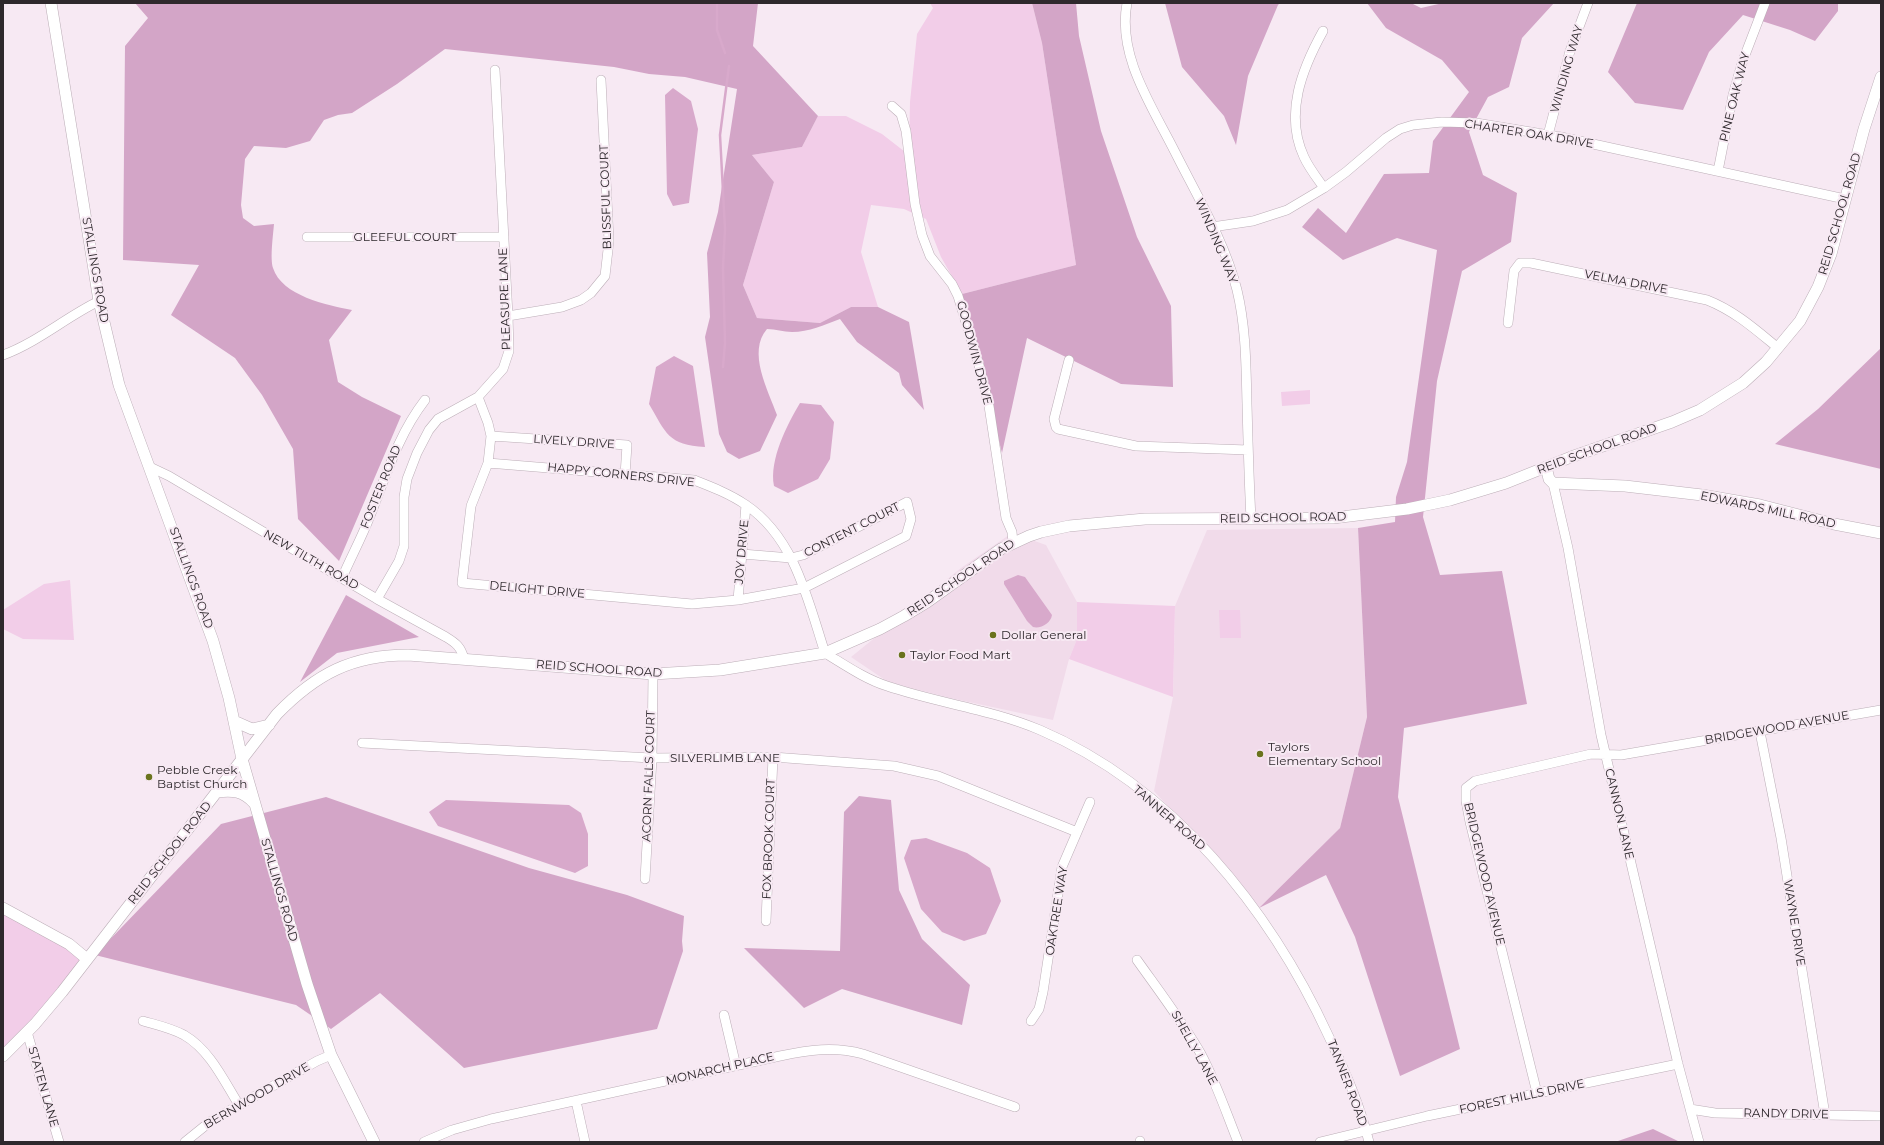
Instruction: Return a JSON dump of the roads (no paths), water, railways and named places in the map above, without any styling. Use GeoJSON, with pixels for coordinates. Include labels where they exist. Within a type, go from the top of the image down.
{"type":"FeatureCollection","features":[{"type":"Feature","properties":{"kind":"street","name":"STALLINGS ROAD"},"geometry":{"type":"LineString","coordinates":[[51,3],[100,301],[119,385],[213,641],[254,803],[307,984],[331,1055],[374,1142]]}},
{"type":"Feature","properties":{"kind":"street","name":"WINDING WAY"},"geometry":{"type":"LineString","coordinates":[[1126,3],[1124,30],[1129,54],[1141,84],[1212,227],[1232,275],[1242,313],[1245,342],[1251,519]]}},
{"type":"Feature","properties":{"kind":"street","name":"WINDING WAY"},"geometry":{"type":"LineString","coordinates":[[1548,135],[1570,51],[1588,3]]}},
{"type":"Feature","properties":{"kind":"street","name":"PINE OAK WAY"},"geometry":{"type":"LineString","coordinates":[[1718,171],[1733,96],[1742,63],[1765,3]]}},
{"type":"Feature","properties":{"kind":"street"},"geometry":{"type":"LineString","coordinates":[[1323,31],[1301,76],[1297,94],[1296,118],[1298,138],[1304,156],[1324,188]]}},
{"type":"Feature","properties":{"kind":"street","name":"PLEASURE LANE"},"geometry":{"type":"LineString","coordinates":[[377,598],[398,561],[404,546],[404,496],[407,479],[417,453],[429,430],[438,419],[478,396],[503,369],[509,350],[495,70]]}},
{"type":"Feature","properties":{"kind":"street","name":"REID SCHOOL ROAD"},"geometry":{"type":"LineString","coordinates":[[3,1056],[27,1032],[87,959],[269,725],[304,688],[328,672],[354,662],[394,655],[653,674],[720,670],[825,653],[880,629],[904,616],[1013,543],[1041,532],[1090,524],[1145,519],[1333,518],[1407,509],[1450,500],[1506,483],[1546,467],[1672,422],[1700,410],[1743,383],[1766,362],[1800,321],[1818,287],[1831,254],[1864,129],[1881,77]]}},
{"type":"Feature","properties":{"kind":"street","name":"BLISSFUL COURT"},"geometry":{"type":"LineString","coordinates":[[508,316],[562,308],[581,300],[591,293],[605,276],[609,241],[601,80]]}},
{"type":"Feature","properties":{"kind":"street","name":"GOODWIN DRIVE"},"geometry":{"type":"LineString","coordinates":[[892,106],[901,114],[906,131],[915,204],[922,235],[930,256],[958,296],[979,365],[989,406],[1006,518],[1012,532],[1013,543]]}},
{"type":"Feature","properties":{"kind":"street","name":"CHARTER OAK DRIVE"},"geometry":{"type":"LineString","coordinates":[[1212,227],[1253,221],[1275,215],[1297,205],[1324,188],[1390,135],[1413,124],[1442,122],[1476,123],[1548,135],[1845,199]]}},
{"type":"Feature","properties":{"kind":"street","name":"GLEEFUL COURT"},"geometry":{"type":"LineString","coordinates":[[307,237],[504,237]]}},
{"type":"Feature","properties":{"kind":"street","name":"VELMA DRIVE"},"geometry":{"type":"LineString","coordinates":[[1508,323],[1514,271],[1520,263],[1531,263],[1708,300],[1739,316],[1778,348]]}},
{"type":"Feature","properties":{"kind":"street"},"geometry":{"type":"LineString","coordinates":[[3,355],[36,340],[69,317],[100,301]]}},
{"type":"Feature","properties":{"kind":"street"},"geometry":{"type":"LineString","coordinates":[[1069,360],[1054,419],[1058,429],[1136,446],[1248,450]]}},
{"type":"Feature","properties":{"kind":"street","name":"DELIGHT DRIVE"},"geometry":{"type":"LineString","coordinates":[[478,396],[491,436],[488,463],[471,506],[462,583],[692,604],[738,600],[804,588]]}},
{"type":"Feature","properties":{"kind":"street","name":"FOSTER ROAD"},"geometry":{"type":"LineString","coordinates":[[342,578],[370,517],[390,464],[406,428],[425,400]]}},
{"type":"Feature","properties":{"kind":"street","name":"LIVELY DRIVE"},"geometry":{"type":"LineString","coordinates":[[491,436],[627,446],[625,475]]}},
{"type":"Feature","properties":{"kind":"street","name":"HAPPY CORNERS DRIVE"},"geometry":{"type":"LineString","coordinates":[[488,463],[694,480],[723,491],[746,505],[768,524],[791,558],[804,588],[825,653]]}},
{"type":"Feature","properties":{"kind":"street","name":"NEW TILTH ROAD"},"geometry":{"type":"LineString","coordinates":[[150,467],[182,484],[456,644],[461,650],[464,659]]}},
{"type":"Feature","properties":{"kind":"street"},"geometry":{"type":"LineString","coordinates":[[1546,467],[1549,479],[1553,484]]}},
{"type":"Feature","properties":{"kind":"street","name":"EDWARDS MILL ROAD"},"geometry":{"type":"LineString","coordinates":[[1553,484],[1625,486],[1702,495],[1760,505],[1834,524],[1881,533]]}},
{"type":"Feature","properties":{"kind":"street","name":"CANNON LANE"},"geometry":{"type":"LineString","coordinates":[[1553,484],[1568,548],[1605,755],[1678,1064],[1699,1142]]}},
{"type":"Feature","properties":{"kind":"street","name":"CONTENT COURT"},"geometry":{"type":"LineString","coordinates":[[742,554],[791,558],[803,555],[907,502],[911,519],[906,536],[804,588]]}},
{"type":"Feature","properties":{"kind":"street","name":"JOY DRIVE"},"geometry":{"type":"LineString","coordinates":[[738,600],[746,505]]}},
{"type":"Feature","properties":{"kind":"street","name":"TANNER ROAD"},"geometry":{"type":"LineString","coordinates":[[825,653],[854,671],[885,685],[1015,720],[1040,730],[1100,763],[1162,808],[1218,863],[1278,943],[1306,989],[1338,1056],[1357,1101],[1369,1142]]}},
{"type":"Feature","properties":{"kind":"street","name":"ACORN FALLS COURT"},"geometry":{"type":"LineString","coordinates":[[645,879],[652,758],[653,674]]}},
{"type":"Feature","properties":{"kind":"street","name":"BRIDGEWOOD AVENUE"},"geometry":{"type":"LineString","coordinates":[[1536,1093],[1470,822],[1466,801],[1466,788],[1470,783],[1591,754],[1621,755],[1881,710]]}},
{"type":"Feature","properties":{"kind":"street"},"geometry":{"type":"LineString","coordinates":[[234,721],[252,730],[269,725]]}},
{"type":"Feature","properties":{"kind":"street","name":"WAYNE DRIVE"},"geometry":{"type":"LineString","coordinates":[[1760,732],[1781,838],[1825,1115]]}},
{"type":"Feature","properties":{"kind":"street","name":"SILVERLIMB LANE"},"geometry":{"type":"LineString","coordinates":[[362,743],[652,758],[773,757],[894,766],[938,776],[1077,832]]}},
{"type":"Feature","properties":{"kind":"street","name":"FOX BROOK COURT"},"geometry":{"type":"LineString","coordinates":[[766,921],[773,757]]}},
{"type":"Feature","properties":{"kind":"street"},"geometry":{"type":"LineString","coordinates":[[217,792],[236,790],[248,797],[254,803]]}},
{"type":"Feature","properties":{"kind":"street","name":"OAKTREE WAY"},"geometry":{"type":"LineString","coordinates":[[1031,1021],[1039,1009],[1044,992],[1062,867],[1090,802]]}},
{"type":"Feature","properties":{"kind":"street"},"geometry":{"type":"LineString","coordinates":[[3,908],[69,944],[87,959]]}},
{"type":"Feature","properties":{"kind":"street","name":"SHELLY LANE"},"geometry":{"type":"LineString","coordinates":[[1137,960],[1171,1007],[1201,1055],[1221,1098],[1238,1142]]}},
{"type":"Feature","properties":{"kind":"street"},"geometry":{"type":"LineString","coordinates":[[724,1014],[736,1066]]}},
{"type":"Feature","properties":{"kind":"street"},"geometry":{"type":"LineString","coordinates":[[143,1021],[169,1028],[194,1042],[212,1063],[239,1105]]}},
{"type":"Feature","properties":{"kind":"street","name":"STATEN LANE"},"geometry":{"type":"LineString","coordinates":[[27,1032],[59,1142]]}},
{"type":"Feature","properties":{"kind":"street","name":"MONARCH PLACE"},"geometry":{"type":"LineString","coordinates":[[424,1142],[452,1130],[491,1119],[807,1051],[828,1049],[845,1050],[863,1054],[1015,1107]]}},
{"type":"Feature","properties":{"kind":"street","name":"BERNWOOD DRIVE"},"geometry":{"type":"LineString","coordinates":[[186,1142],[211,1121],[331,1055]]}},
{"type":"Feature","properties":{"kind":"street","name":"FOREST HILLS DRIVE"},"geometry":{"type":"LineString","coordinates":[[1320,1142],[1536,1093],[1678,1064]]}},
{"type":"Feature","properties":{"kind":"street"},"geometry":{"type":"LineString","coordinates":[[576,1101],[585,1142]]}},
{"type":"Feature","properties":{"kind":"street","name":"RANDY DRIVE"},"geometry":{"type":"LineString","coordinates":[[1690,1109],[1715,1113],[1881,1116]]}},
{"type":"Feature","properties":{"kind":"waterway"},"geometry":{"type":"LineString","coordinates":[[717,3],[717,30],[725,53]]}},
{"type":"Feature","properties":{"kind":"waterway"},"geometry":{"type":"LineString","coordinates":[[723,367],[725,343],[723,268],[725,229],[720,135],[729,66]]}},
{"type":"Feature","properties":{"kind":"place","name":"Dollar General"},"geometry":{"type":"Point","coordinates":[993,635]}},
{"type":"Feature","properties":{"kind":"place","name":"Taylor Food Mart"},"geometry":{"type":"Point","coordinates":[902,655]}},
{"type":"Feature","properties":{"kind":"place","name":"Taylors Elementary School"},"geometry":{"type":"Point","coordinates":[1260,754]}},
{"type":"Feature","properties":{"kind":"place","name":"Pebble Creek Baptist Church"},"geometry":{"type":"Point","coordinates":[149,777]}}]}
